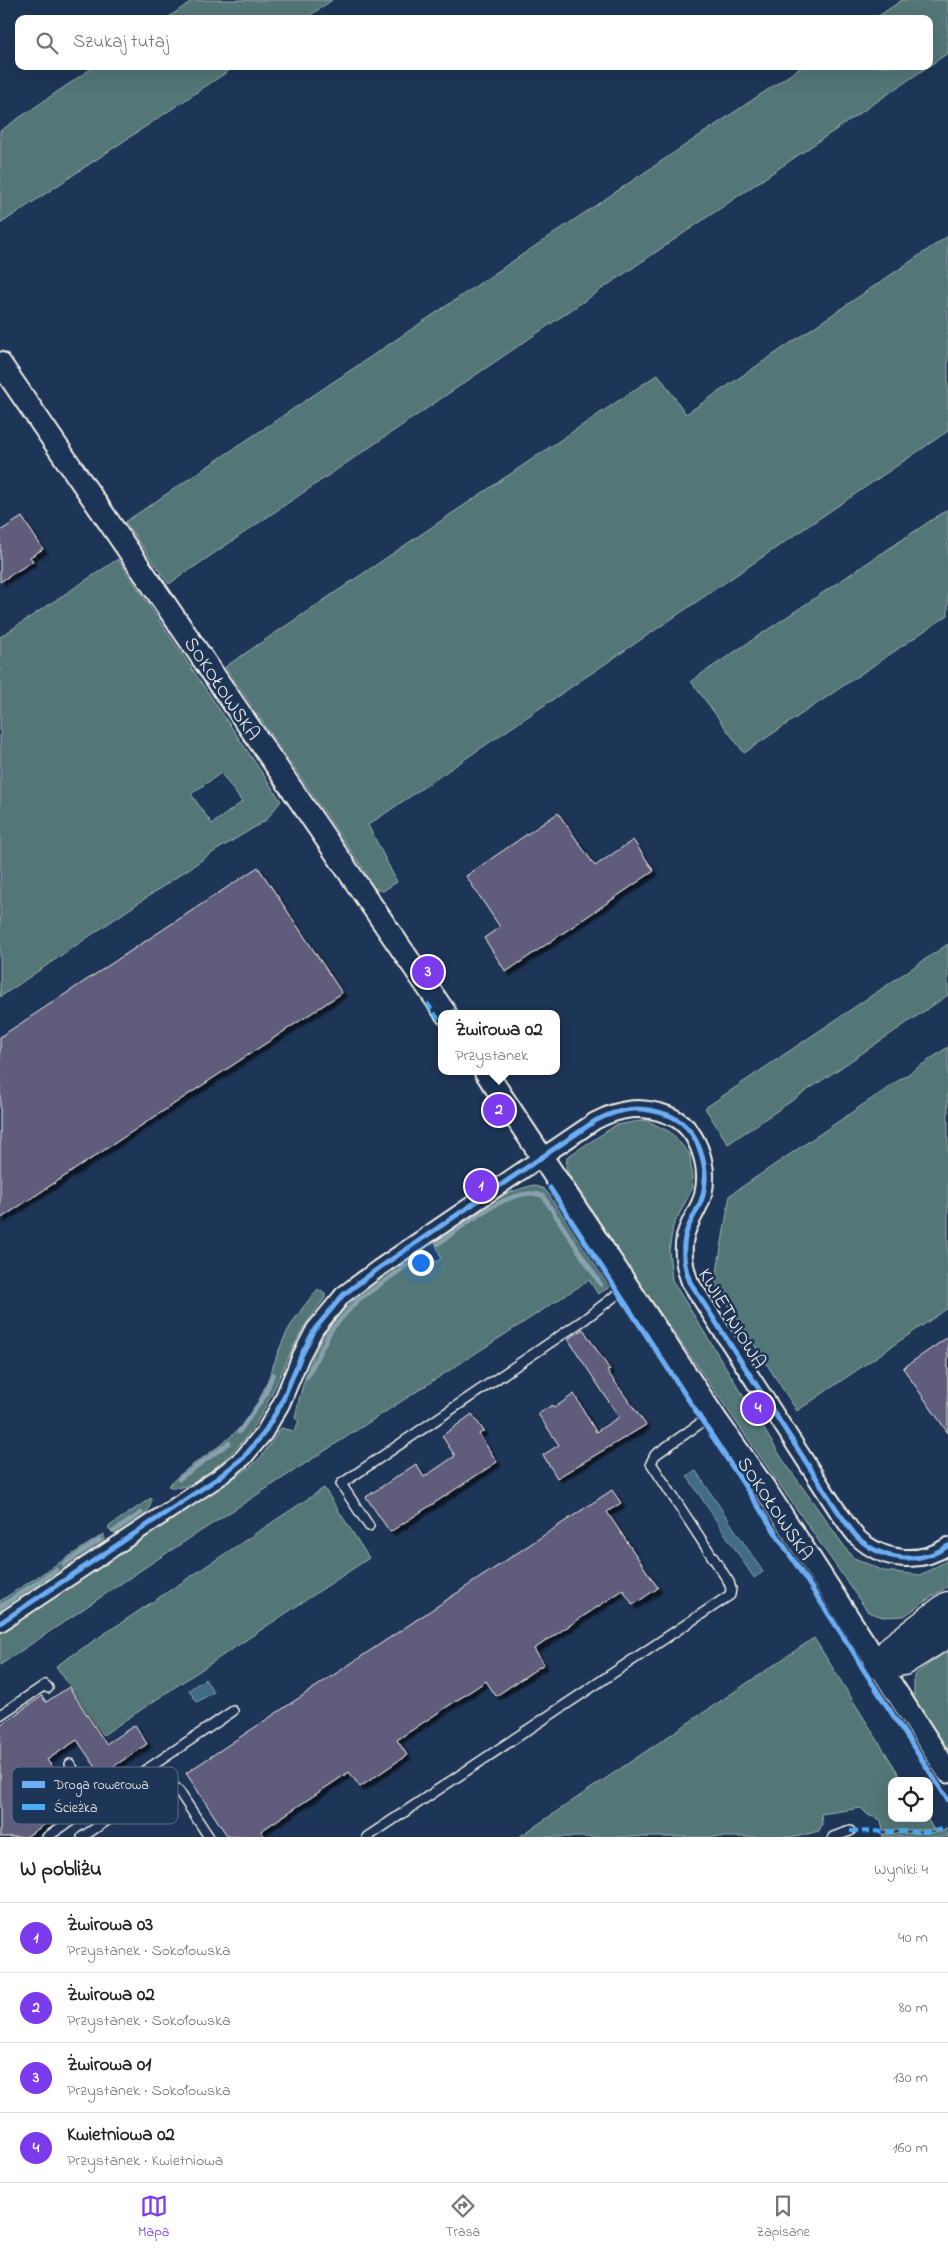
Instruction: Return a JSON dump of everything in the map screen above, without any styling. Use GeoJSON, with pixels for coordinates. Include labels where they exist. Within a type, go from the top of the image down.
{"type":"FeatureCollection","features":[{"type":"Feature","properties":{"kind":"highway"},"geometry":{"type":"LineString","coordinates":[[879,1665],[893,1648],[948,1606]]}},
{"type":"Feature","properties":{"kind":"highway"},"geometry":{"type":"LineString","coordinates":[[879,1665],[903,1661],[948,1633]]}},
{"type":"Feature","properties":{"kind":"street","name":"SOKOŁOWSKA"},"geometry":{"type":"LineString","coordinates":[[0,363],[443,1010]]}},
{"type":"Feature","properties":{"kind":"street","name":"SOKOŁOWSKA"},"geometry":{"type":"LineString","coordinates":[[488,1075],[712,1415],[765,1488],[948,1772]]}},
{"type":"Feature","properties":{"kind":"street","name":"KWIETNIOWA"},"geometry":{"type":"LineString","coordinates":[[0,1623],[231,1468],[254,1446],[268,1427],[281,1404],[301,1356],[315,1329],[343,1295],[379,1268],[595,1121],[623,1109],[642,1108],[663,1113],[673,1117],[692,1135],[703,1156],[706,1175],[703,1194],[686,1236],[683,1252],[684,1266],[690,1282],[837,1510],[858,1537],[872,1548],[891,1556],[909,1560],[924,1557],[948,1546]]}},
{"type":"Feature","properties":{"kind":"lane"},"geometry":{"type":"LineString","coordinates":[[369,1526],[341,1484],[585,1319],[628,1286]]}},
{"type":"Feature","properties":{"kind":"lane"},"geometry":{"type":"LineString","coordinates":[[367,1837],[730,1595],[729,1582],[651,1463],[655,1455],[712,1415]]}},
{"type":"Feature","properties":{"kind":"lane"},"geometry":{"type":"LineString","coordinates":[[0,1714],[45,1685],[48,1688]]}},
{"type":"Feature","properties":{"kind":"lane"},"geometry":{"type":"LineString","coordinates":[[149,1767],[233,1710]]}},
{"type":"Feature","properties":{"kind":"lane"},"geometry":{"type":"LineString","coordinates":[[178,1790],[210,1837]]}},
{"type":"Feature","properties":{"kind":"lane"},"geometry":{"type":"LineString","coordinates":[[47,1837],[66,1824]]}},
{"type":"Feature","properties":{"kind":"lane"},"geometry":{"type":"LineString","coordinates":[[82,1837],[102,1824]]}},
{"type":"Feature","properties":{"kind":"lane"},"geometry":{"type":"LineString","coordinates":[[833,1837],[850,1831]]}},
{"type":"Feature","properties":{"kind":"green space"},"geometry":{"type":"Polygon","coordinates":[[[193,0],[332,0],[311,15],[172,15],[193,0]]]}},
{"type":"Feature","properties":{"kind":"green space"},"geometry":{"type":"Polygon","coordinates":[[[902,0],[948,0],[948,53],[933,63],[933,15],[880,15],[902,0]]]}},
{"type":"Feature","properties":{"kind":"green space"},"geometry":{"type":"Polygon","coordinates":[[[89,70],[230,70],[0,224],[0,131],[89,70]]]}},
{"type":"Feature","properties":{"kind":"green space"},"geometry":{"type":"Polygon","coordinates":[[[797,70],[923,70],[169,584],[125,522],[797,70]]]}},
{"type":"Feature","properties":{"kind":"green space"},"geometry":{"type":"Polygon","coordinates":[[[948,236],[948,431],[368,825],[397,882],[383,891],[371,886],[363,875],[366,873],[225,667],[658,374],[686,414],[948,236]]]}},
{"type":"Feature","properties":{"kind":"green space"},"geometry":{"type":"Polygon","coordinates":[[[948,509],[948,615],[744,753],[691,681],[948,509]]]}},
{"type":"Feature","properties":{"kind":"green space"},"geometry":{"type":"Polygon","coordinates":[[[118,559],[281,801],[265,821],[212,853],[0,997],[0,637],[118,559]],[[221,773],[191,794],[212,824],[242,802],[221,773]]]}},
{"type":"Feature","properties":{"kind":"green space"},"geometry":{"type":"Polygon","coordinates":[[[948,944],[948,995],[728,1144],[705,1108],[948,944]]]}},
{"type":"Feature","properties":{"kind":"green space"},"geometry":{"type":"Polygon","coordinates":[[[948,1047],[948,1308],[797,1411],[715,1284],[730,1195],[948,1047]]]}},
{"type":"Feature","properties":{"kind":"green space"},"geometry":{"type":"Polygon","coordinates":[[[646,1120],[670,1132],[690,1154],[693,1187],[673,1226],[669,1251],[672,1280],[783,1460],[852,1557],[884,1571],[921,1575],[948,1560],[948,1586],[904,1616],[883,1617],[868,1612],[643,1288],[569,1175],[566,1168],[567,1157],[616,1125],[646,1120]]]}},
{"type":"Feature","properties":{"kind":"green space"},"geometry":{"type":"Polygon","coordinates":[[[533,1185],[544,1189],[548,1193],[610,1287],[598,1294],[589,1280],[153,1562],[0,1665],[0,1634],[249,1468],[261,1457],[281,1428],[294,1431],[299,1421],[295,1418],[312,1359],[323,1337],[336,1318],[352,1302],[420,1251],[426,1251],[436,1262],[441,1258],[435,1242],[505,1194],[533,1185]]]}},
{"type":"Feature","properties":{"kind":"green space"},"geometry":{"type":"Polygon","coordinates":[[[318,1289],[325,1294],[325,1298],[303,1329],[266,1406],[244,1440],[229,1456],[194,1482],[180,1487],[168,1486],[188,1468],[231,1437],[249,1417],[266,1386],[287,1332],[297,1315],[318,1289]]]}},
{"type":"Feature","properties":{"kind":"green space"},"geometry":{"type":"Polygon","coordinates":[[[324,1488],[369,1558],[103,1735],[56,1666],[324,1488]]]}},
{"type":"Feature","properties":{"kind":"green space"},"geometry":{"type":"Polygon","coordinates":[[[151,1498],[145,1515],[135,1523],[118,1534],[112,1532],[108,1527],[151,1498]]]}},
{"type":"Feature","properties":{"kind":"green space"},"geometry":{"type":"Polygon","coordinates":[[[104,1534],[104,1542],[0,1612],[0,1601],[104,1534]]]}},
{"type":"Feature","properties":{"kind":"green space"},"geometry":{"type":"Polygon","coordinates":[[[814,1638],[901,1777],[888,1777],[888,1822],[929,1822],[934,1830],[883,1830],[881,1820],[868,1815],[861,1808],[821,1814],[822,1824],[819,1831],[796,1837],[519,1837],[814,1638]]]}},
{"type":"Feature","properties":{"kind":"green space"},"geometry":{"type":"Polygon","coordinates":[[[948,1650],[948,1753],[914,1701],[914,1675],[948,1650]]]}},
{"type":"Feature","properties":{"kind":"green space"},"geometry":{"type":"Polygon","coordinates":[[[946,1829],[948,1837],[883,1837],[882,1834],[941,1832],[946,1829]]]}},
{"type":"Feature","properties":{"kind":"water"},"geometry":{"type":"Polygon","coordinates":[[[696,1471],[763,1572],[754,1578],[687,1476],[696,1471]]]}},
{"type":"Feature","properties":{"kind":"water"},"geometry":{"type":"Polygon","coordinates":[[[205,1679],[214,1692],[197,1702],[189,1690],[205,1679]]]}},
{"type":"Feature","properties":{"kind":"building"},"geometry":{"type":"Polygon","coordinates":[[[22,517],[43,549],[30,557],[33,561],[0,582],[0,531],[22,517]]]}},
{"type":"Feature","properties":{"kind":"building"},"geometry":{"type":"Polygon","coordinates":[[[558,813],[595,866],[633,840],[654,871],[506,972],[484,938],[500,927],[466,876],[558,813]]]}},
{"type":"Feature","properties":{"kind":"building"},"geometry":{"type":"Polygon","coordinates":[[[258,867],[342,993],[0,1219],[0,1037],[258,867]]]}},
{"type":"Feature","properties":{"kind":"building"},"geometry":{"type":"Polygon","coordinates":[[[583,1329],[610,1370],[607,1371],[646,1425],[557,1478],[543,1455],[559,1445],[538,1414],[552,1405],[554,1408],[574,1394],[596,1432],[619,1417],[568,1339],[583,1329]]]}},
{"type":"Feature","properties":{"kind":"building"},"geometry":{"type":"Polygon","coordinates":[[[948,1337],[948,1433],[903,1368],[948,1337]]]}},
{"type":"Feature","properties":{"kind":"building"},"geometry":{"type":"Polygon","coordinates":[[[472,1414],[484,1431],[479,1434],[497,1462],[390,1532],[366,1497],[416,1464],[424,1477],[455,1456],[442,1436],[472,1414]]]}},
{"type":"Feature","properties":{"kind":"building"},"geometry":{"type":"Polygon","coordinates":[[[612,1490],[621,1503],[607,1512],[658,1588],[633,1605],[623,1590],[534,1649],[544,1664],[496,1696],[486,1681],[397,1740],[407,1755],[360,1787],[349,1772],[261,1831],[265,1837],[228,1837],[186,1773],[612,1490]]]}},
{"type":"Feature","properties":{"kind":"building"},"geometry":{"type":"Polygon","coordinates":[[[69,1687],[106,1744],[135,1725],[147,1744],[113,1767],[96,1767],[77,1740],[47,1760],[52,1767],[12,1767],[12,1824],[46,1824],[26,1837],[0,1837],[0,1725],[42,1696],[46,1702],[69,1687]]]}},
{"type":"Feature","properties":{"kind":"waterway"},"geometry":{"type":"LineString","coordinates":[[438,1244],[474,1218],[504,1201],[518,1195],[531,1193],[543,1196],[601,1285]]}},
{"type":"Feature","properties":{"kind":"waterway"},"geometry":{"type":"LineString","coordinates":[[307,1377],[331,1330],[357,1301],[424,1253]]}},
{"type":"Feature","properties":{"kind":"waterway"},"geometry":{"type":"LineString","coordinates":[[239,1432],[265,1395],[273,1374]]}},
{"type":"Feature","properties":{"kind":"waterway"},"geometry":{"type":"LineString","coordinates":[[179,1479],[229,1443]]}},
{"type":"Feature","properties":{"kind":"waterway"},"geometry":{"type":"LineString","coordinates":[[114,1531],[141,1513]]}},
{"type":"Feature","properties":{"kind":"waterway"},"geometry":{"type":"LineString","coordinates":[[64,1564],[100,1540]]}},
{"type":"Feature","properties":{"kind":"waterway"},"geometry":{"type":"LineString","coordinates":[[0,1607],[56,1570]]}},
{"type":"Feature","properties":{"kind":"marked path"},"geometry":{"type":"LineString","coordinates":[[427,1003],[438,1018]]}},
{"type":"Feature","properties":{"kind":"marked path"},"geometry":{"type":"LineString","coordinates":[[850,1831],[929,1832],[946,1828]]}},
{"type":"Feature","properties":{"kind":"cycle path"},"geometry":{"type":"LineString","coordinates":[[0,1623],[218,1478],[243,1458],[264,1433],[281,1404],[301,1356],[315,1329],[343,1295],[379,1268],[595,1121],[613,1113],[630,1109],[648,1110],[668,1115],[678,1120],[694,1138],[703,1160],[705,1184],[703,1195],[689,1226],[684,1243],[684,1260],[690,1282],[850,1528],[868,1546],[890,1556],[902,1558],[926,1556],[948,1546]]}},
{"type":"Feature","properties":{"kind":"cycle path"},"geometry":{"type":"LineString","coordinates":[[550,1188],[948,1800]]}},
{"type":"Feature","properties":{"kind":"place","name":"Żwirowa 01"},"geometry":{"type":"Point","coordinates":[428,972]}},
{"type":"Feature","properties":{"kind":"place","name":"Żwirowa 02"},"geometry":{"type":"Point","coordinates":[499,1110]}},
{"type":"Feature","properties":{"kind":"place","name":"Żwirowa 03"},"geometry":{"type":"Point","coordinates":[481,1186]}},
{"type":"Feature","properties":{"kind":"place","name":"Kwietniowa 02"},"geometry":{"type":"Point","coordinates":[758,1408]}}]}
